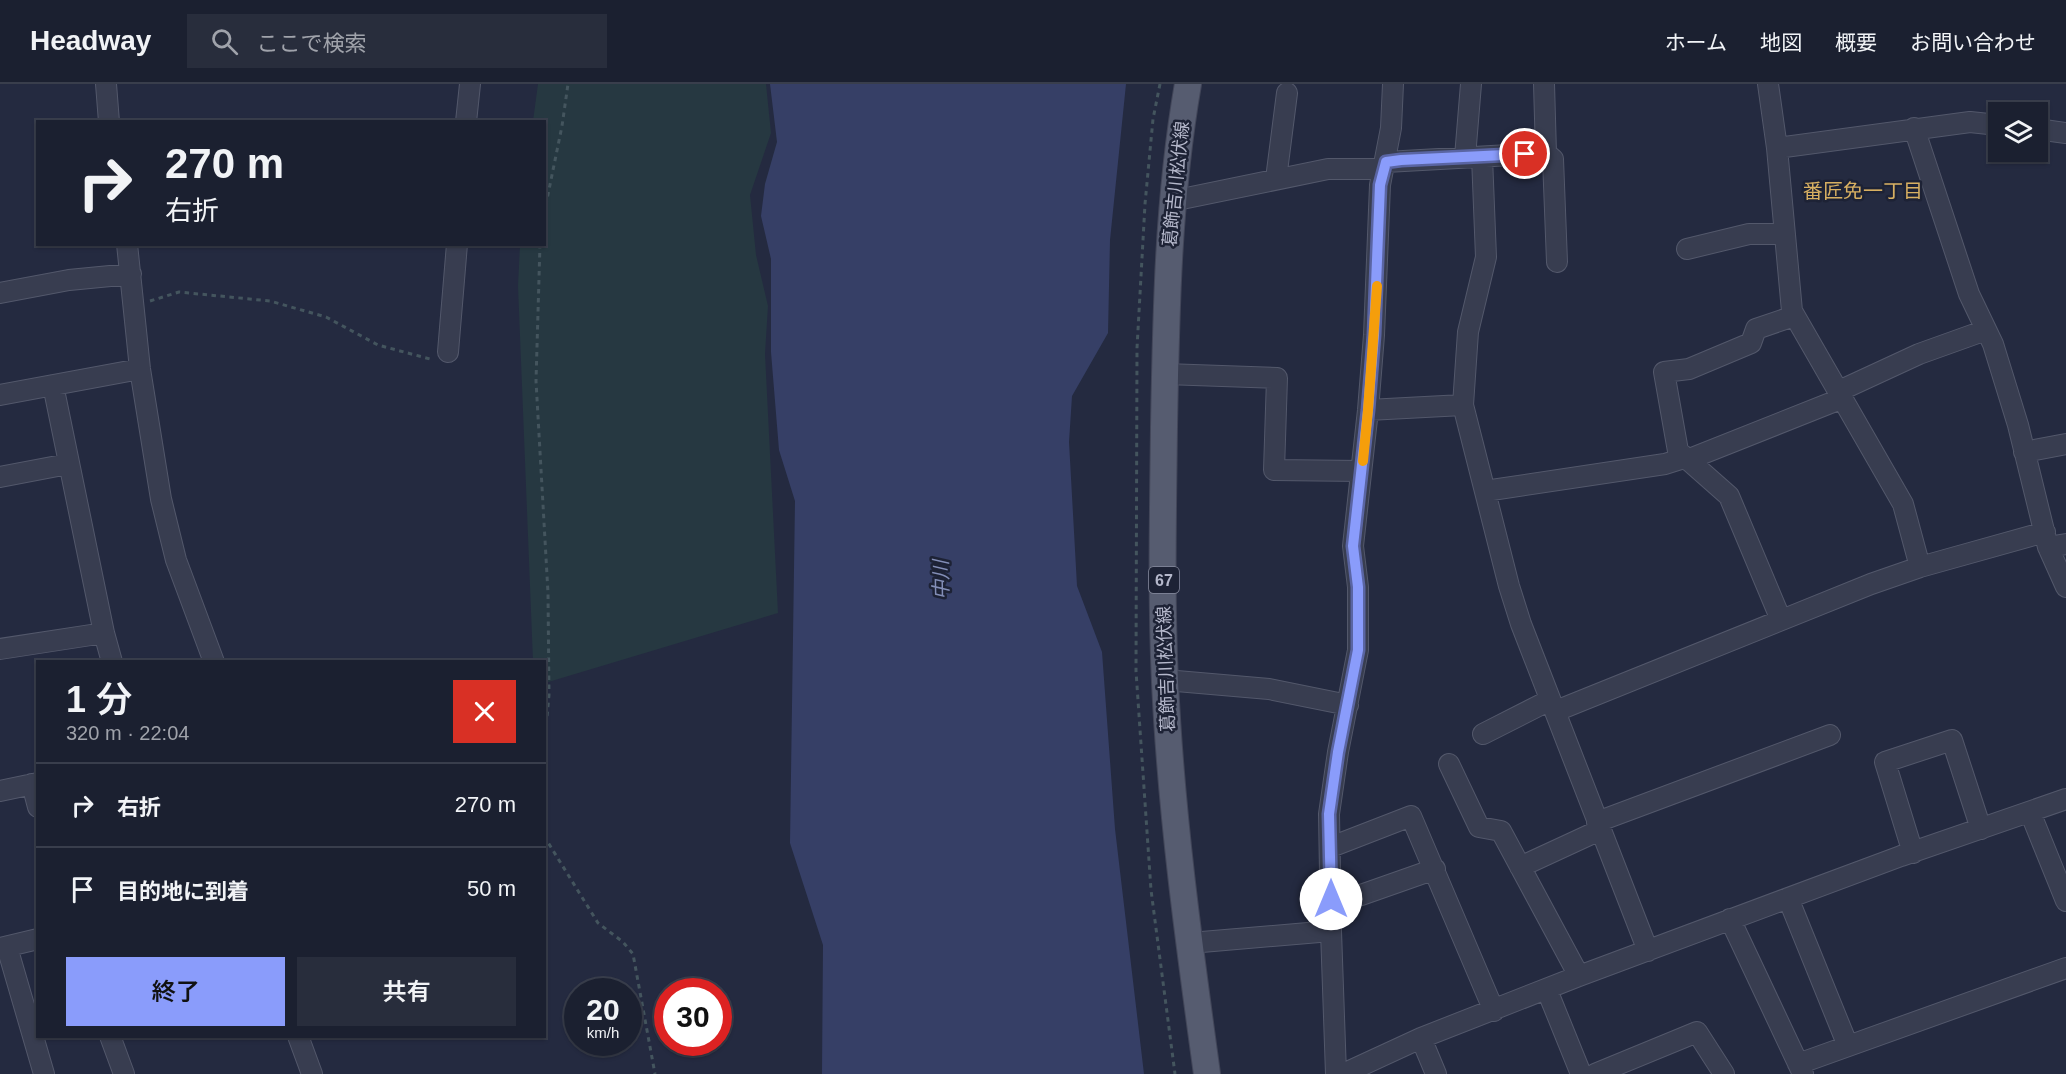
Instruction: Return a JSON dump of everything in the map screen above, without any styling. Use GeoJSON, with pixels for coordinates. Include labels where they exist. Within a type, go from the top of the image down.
{"type":"FeatureCollection","features":[{"type":"Feature","properties":{"kind":"main road","name":"葛飾吉川松伏線"},"geometry":{"type":"LineString","coordinates":[[1188,84],[1179,135],[1172,201],[1165,374],[1163,516],[1165,681],[1174,822],[1207,1074]]}},
{"type":"Feature","properties":{"kind":"street"},"geometry":{"type":"LineString","coordinates":[[106,84],[109,120]]}},
{"type":"Feature","properties":{"kind":"street"},"geometry":{"type":"LineString","coordinates":[[466,120],[470,84]]}},
{"type":"Feature","properties":{"kind":"street"},"geometry":{"type":"LineString","coordinates":[[1336,1074],[1330,931],[1329,814],[1358,650],[1358,587],[1353,546],[1374,335],[1380,185],[1390,128],[1394,84]]}},
{"type":"Feature","properties":{"kind":"street"},"geometry":{"type":"LineString","coordinates":[[1471,84],[1474,157],[1486,257],[1468,332],[1463,405],[1518,614],[1648,951]]}},
{"type":"Feature","properties":{"kind":"street"},"geometry":{"type":"LineString","coordinates":[[1544,84],[1546,153]]}},
{"type":"Feature","properties":{"kind":"street"},"geometry":{"type":"LineString","coordinates":[[1768,84],[1777,148],[1794,316],[1903,504],[1920,567]]}},
{"type":"Feature","properties":{"kind":"street"},"geometry":{"type":"LineString","coordinates":[[1276,179],[1287,93]]}},
{"type":"Feature","properties":{"kind":"street"},"geometry":{"type":"LineString","coordinates":[[1777,148],[1914,128],[1970,122],[1988,124]]}},
{"type":"Feature","properties":{"kind":"street"},"geometry":{"type":"LineString","coordinates":[[1914,128],[1969,294],[1993,344],[2066,587]]}},
{"type":"Feature","properties":{"kind":"street"},"geometry":{"type":"LineString","coordinates":[[2048,131],[2066,133]]}},
{"type":"Feature","properties":{"kind":"street"},"geometry":{"type":"LineString","coordinates":[[1172,201],[1328,169],[1546,153],[1553,159],[1557,262]]}},
{"type":"Feature","properties":{"kind":"street"},"geometry":{"type":"LineString","coordinates":[[1687,249],[1749,234],[1784,234]]}},
{"type":"Feature","properties":{"kind":"street"},"geometry":{"type":"LineString","coordinates":[[127,246],[149,434],[166,519],[176,560],[213,660]]}},
{"type":"Feature","properties":{"kind":"street"},"geometry":{"type":"LineString","coordinates":[[448,352],[457,246]]}},
{"type":"Feature","properties":{"kind":"street"},"geometry":{"type":"LineString","coordinates":[[0,293],[69,280],[131,274]]}},
{"type":"Feature","properties":{"kind":"street"},"geometry":{"type":"LineString","coordinates":[[1781,620],[1729,496],[1678,451],[1664,372],[1689,369],[1750,343],[1756,329],[1794,316]]}},
{"type":"Feature","properties":{"kind":"street"},"geometry":{"type":"LineString","coordinates":[[1485,491],[1686,459],[1841,395],[1919,354],[1986,330]]}},
{"type":"Feature","properties":{"kind":"street"},"geometry":{"type":"LineString","coordinates":[[0,395],[140,369]]}},
{"type":"Feature","properties":{"kind":"street"},"geometry":{"type":"LineString","coordinates":[[1165,374],[1277,378],[1274,470],[1361,471]]}},
{"type":"Feature","properties":{"kind":"street"},"geometry":{"type":"LineString","coordinates":[[53,385],[111,660]]}},
{"type":"Feature","properties":{"kind":"street"},"geometry":{"type":"LineString","coordinates":[[1368,410],[1463,405]]}},
{"type":"Feature","properties":{"kind":"street"},"geometry":{"type":"LineString","coordinates":[[2024,452],[2066,444]]}},
{"type":"Feature","properties":{"kind":"street"},"geometry":{"type":"LineString","coordinates":[[0,477],[68,464]]}},
{"type":"Feature","properties":{"kind":"street"},"geometry":{"type":"LineString","coordinates":[[1483,734],[1920,567],[2053,541]]}},
{"type":"Feature","properties":{"kind":"street"},"geometry":{"type":"LineString","coordinates":[[0,649],[104,633]]}},
{"type":"Feature","properties":{"kind":"street"},"geometry":{"type":"LineString","coordinates":[[1165,681],[1269,689],[1348,705]]}},
{"type":"Feature","properties":{"kind":"street"},"geometry":{"type":"LineString","coordinates":[[1520,867],[1599,826],[1830,735]]}},
{"type":"Feature","properties":{"kind":"street"},"geometry":{"type":"LineString","coordinates":[[1912,853],[1884,762],[1952,740],[1981,829]]}},
{"type":"Feature","properties":{"kind":"street"},"geometry":{"type":"LineString","coordinates":[[1449,764],[1479,827],[1501,831],[1579,976]]}},
{"type":"Feature","properties":{"kind":"street"},"geometry":{"type":"LineString","coordinates":[[0,791],[35,784]]}},
{"type":"Feature","properties":{"kind":"street"},"geometry":{"type":"LineString","coordinates":[[1342,1074],[1421,1038],[1579,976],[1730,919],[2066,799]]}},
{"type":"Feature","properties":{"kind":"street"},"geometry":{"type":"LineString","coordinates":[[2030,813],[2066,901]]}},
{"type":"Feature","properties":{"kind":"street"},"geometry":{"type":"LineString","coordinates":[[1331,847],[1411,816],[1494,1011]]}},
{"type":"Feature","properties":{"kind":"street"},"geometry":{"type":"LineString","coordinates":[[1331,899],[1361,895],[1435,869]]}},
{"type":"Feature","properties":{"kind":"street"},"geometry":{"type":"LineString","coordinates":[[1788,898],[1848,1046]]}},
{"type":"Feature","properties":{"kind":"street"},"geometry":{"type":"LineString","coordinates":[[1730,919],[1801,1069],[1848,1046],[2066,968]]}},
{"type":"Feature","properties":{"kind":"street"},"geometry":{"type":"LineString","coordinates":[[1190,943],[1330,931]]}},
{"type":"Feature","properties":{"kind":"street"},"geometry":{"type":"LineString","coordinates":[[36,940],[4,948],[44,1074]]}},
{"type":"Feature","properties":{"kind":"street"},"geometry":{"type":"LineString","coordinates":[[1547,990],[1581,1074]]}},
{"type":"Feature","properties":{"kind":"street"},"geometry":{"type":"LineString","coordinates":[[1594,1074],[1697,1032],[1724,1074]]}},
{"type":"Feature","properties":{"kind":"street"},"geometry":{"type":"LineString","coordinates":[[111,1038],[124,1074]]}},
{"type":"Feature","properties":{"kind":"street"},"geometry":{"type":"LineString","coordinates":[[299,1038],[312,1074]]}},
{"type":"Feature","properties":{"kind":"street"},"geometry":{"type":"LineString","coordinates":[[1421,1038],[1436,1074]]}},
{"type":"Feature","properties":{"kind":"path"},"geometry":{"type":"LineString","coordinates":[[546,204],[568,84]]}},
{"type":"Feature","properties":{"kind":"path"},"geometry":{"type":"LineString","coordinates":[[540,246],[536,381],[548,593],[549,695],[546,727]]}},
{"type":"Feature","properties":{"kind":"path"},"geometry":{"type":"LineString","coordinates":[[134,306],[179,292],[270,301],[326,317],[378,345],[433,360],[448,352]]}},
{"type":"Feature","properties":{"kind":"path"},"geometry":{"type":"LineString","coordinates":[[546,839],[598,923],[633,954],[655,1074]]}},
{"type":"Feature","properties":{"kind":"shaded area"},"geometry":{"type":"Polygon","coordinates":[[[538,84],[766,84],[771,133],[750,195],[756,255],[768,306],[765,354],[778,613],[546,683],[546,660],[533,660],[518,286],[520,246],[546,246],[546,120],[533,120],[538,84]]]}},
{"type":"Feature","properties":{"kind":"water","name":"中川"},"geometry":{"type":"Polygon","coordinates":[[[770,84],[1126,84],[1110,240],[1108,333],[1072,396],[1069,442],[1077,586],[1102,652],[1115,829],[1144,1074],[822,1074],[823,945],[790,843],[795,501],[779,450],[771,352],[771,259],[761,216],[765,184],[777,142],[770,84]]]}},
{"type":"Feature","properties":{"kind":"slow traffic"},"geometry":{"type":"LineString","coordinates":[[1363,461],[1377,286]]}},
{"type":"Feature","properties":{"kind":"district","name":"番匠免一丁目"},"geometry":{"type":"Point","coordinates":[1863,191]}},
{"type":"Feature","properties":{"kind":"route"},"geometry":{"type":"LineString","coordinates":[[1331,899],[1329,814],[1338,752],[1358,650],[1358,587],[1353,546],[1374,335],[1380,185],[1383,169],[1386,162],[1401,160],[1525,154]]}}]}
